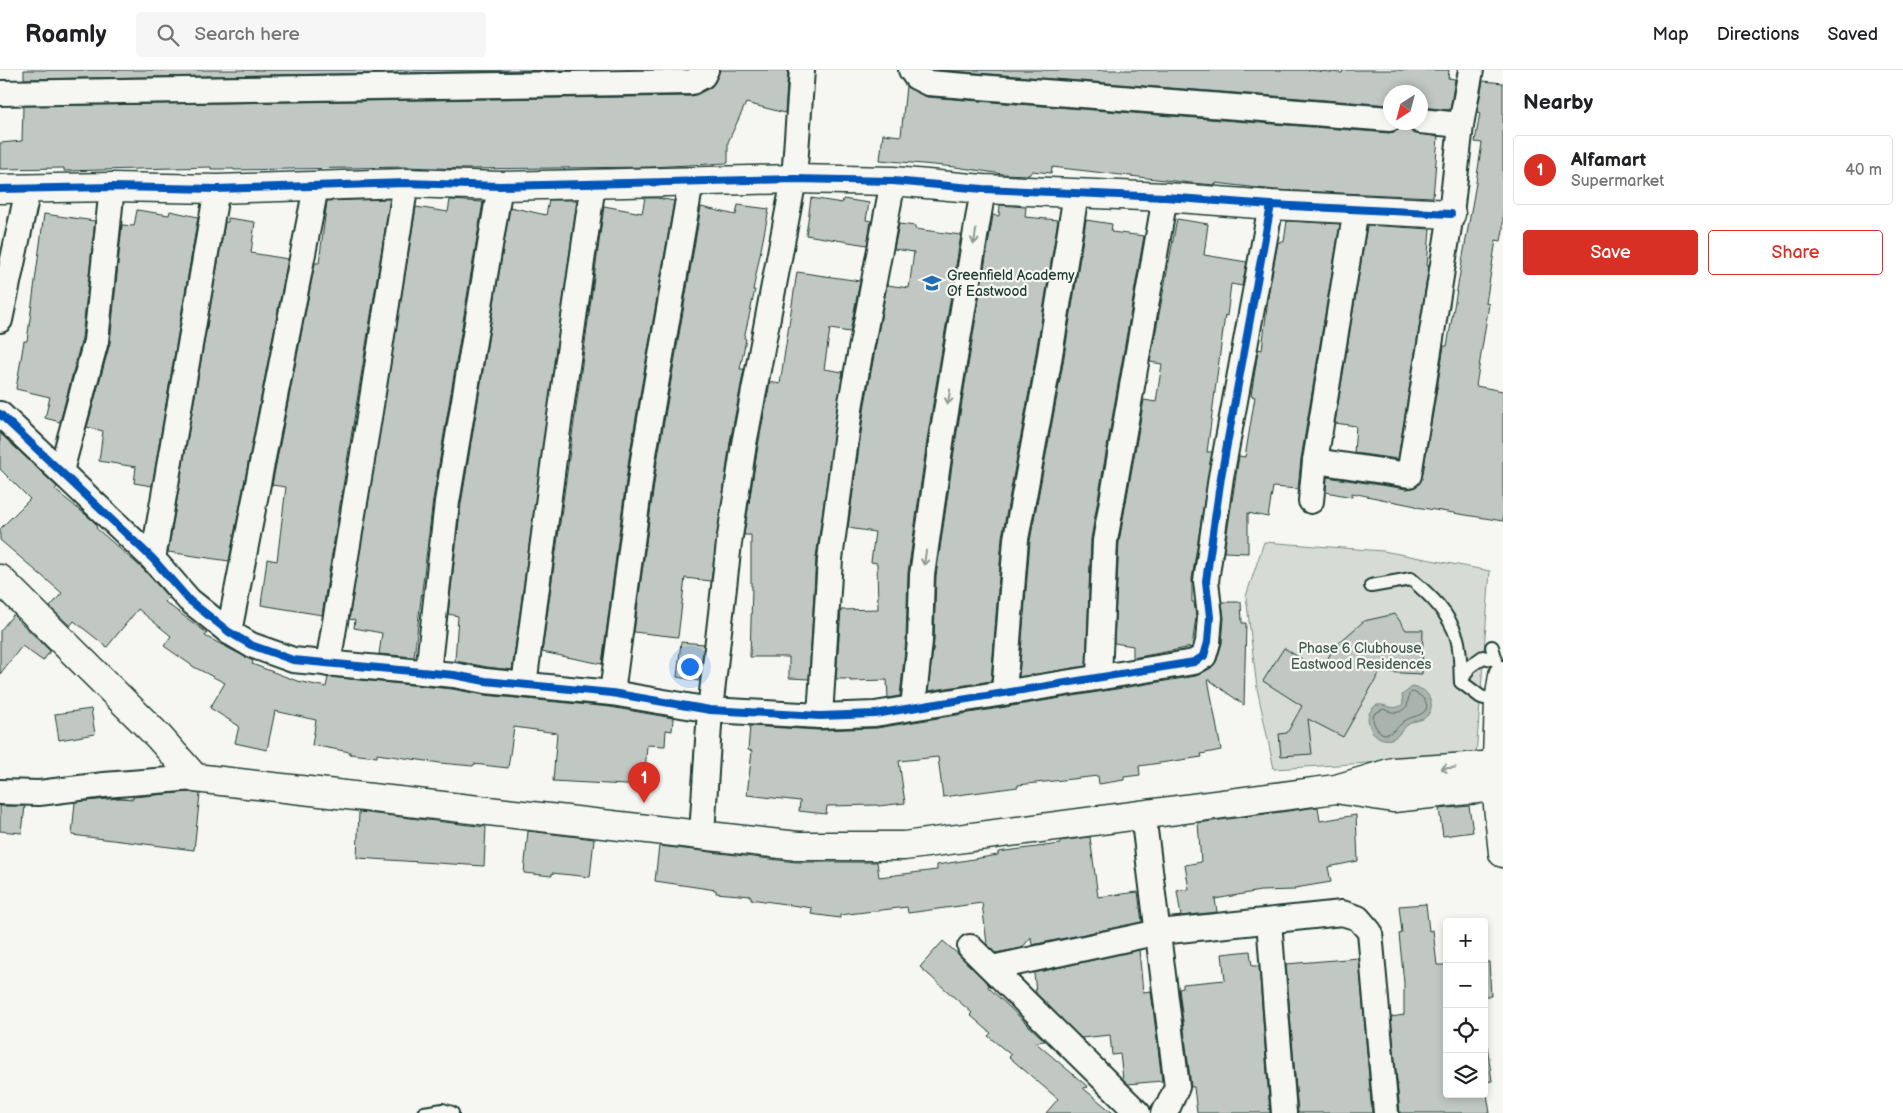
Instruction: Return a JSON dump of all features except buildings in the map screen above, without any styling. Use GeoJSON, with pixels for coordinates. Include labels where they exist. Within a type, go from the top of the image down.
{"type":"FeatureCollection","features":[{"type":"Feature","properties":{"kind":"street"},"geometry":{"type":"LineString","coordinates":[[0,93],[692,82],[703,76],[706,70]]}},
{"type":"Feature","properties":{"kind":"street"},"geometry":{"type":"LineString","coordinates":[[702,834],[710,710],[729,543],[744,444],[794,179],[802,70]]}},
{"type":"Feature","properties":{"kind":"street"},"geometry":{"type":"LineString","coordinates":[[911,70],[916,77],[928,83],[1383,118]]}},
{"type":"Feature","properties":{"kind":"street"},"geometry":{"type":"LineString","coordinates":[[1316,462],[1409,475],[1451,214],[1461,125],[1471,70]]}},
{"type":"Feature","properties":{"kind":"street"},"geometry":{"type":"LineString","coordinates":[[1428,122],[1461,125]]}},
{"type":"Feature","properties":{"kind":"street"},"geometry":{"type":"LineString","coordinates":[[0,189],[112,187],[217,189],[406,183],[500,186],[794,179],[892,181],[983,189],[1165,197],[1271,205],[1451,214]]}},
{"type":"Feature","properties":{"kind":"street"},"geometry":{"type":"LineString","coordinates":[[820,716],[830,559],[850,412],[892,181]]}},
{"type":"Feature","properties":{"kind":"street"},"geometry":{"type":"LineString","coordinates":[[612,693],[643,460],[690,182]]}},
{"type":"Feature","properties":{"kind":"street"},"geometry":{"type":"LineString","coordinates":[[328,664],[406,183]]}},
{"type":"Feature","properties":{"kind":"street"},"geometry":{"type":"LineString","coordinates":[[524,684],[593,184]]}},
{"type":"Feature","properties":{"kind":"street"},"geometry":{"type":"LineString","coordinates":[[229,632],[316,186]]}},
{"type":"Feature","properties":{"kind":"street"},"geometry":{"type":"LineString","coordinates":[[428,672],[447,502],[500,186]]}},
{"type":"Feature","properties":{"kind":"street"},"geometry":{"type":"LineString","coordinates":[[61,471],[96,342],[112,187]]}},
{"type":"Feature","properties":{"kind":"street"},"geometry":{"type":"LineString","coordinates":[[0,320],[28,189]]}},
{"type":"Feature","properties":{"kind":"street"},"geometry":{"type":"LineString","coordinates":[[153,559],[217,189]]}},
{"type":"Feature","properties":{"kind":"street"},"geometry":{"type":"LineString","coordinates":[[913,707],[920,641],[923,566],[942,436],[983,189]]}},
{"type":"Feature","properties":{"kind":"street"},"geometry":{"type":"LineString","coordinates":[[1004,692],[1016,539],[1048,366],[1076,194]]}},
{"type":"Feature","properties":{"kind":"street"},"geometry":{"type":"LineString","coordinates":[[1098,676],[1105,541],[1165,197]]}},
{"type":"Feature","properties":{"kind":"street"},"geometry":{"type":"LineString","coordinates":[[0,414],[153,559],[189,600],[229,632],[251,645],[293,660],[428,672],[485,681],[612,693],[710,710],[820,716],[875,714],[1098,676],[1194,662],[1204,656],[1208,642],[1210,617],[1206,581],[1221,477],[1271,205]]}},
{"type":"Feature","properties":{"kind":"street"},"geometry":{"type":"LineString","coordinates":[[1312,501],[1316,462],[1356,209]]}},
{"type":"Feature","properties":{"kind":"street"},"geometry":{"type":"LineString","coordinates":[[0,579],[158,736],[195,778]]}},
{"type":"Feature","properties":{"kind":"street"},"geometry":{"type":"LineString","coordinates":[[1503,675],[1496,776],[1503,853]]}},
{"type":"Feature","properties":{"kind":"street"},"geometry":{"type":"LineString","coordinates":[[0,792],[39,793],[104,785],[195,778],[798,846],[904,846],[1336,789],[1393,772],[1496,776]]}},
{"type":"Feature","properties":{"kind":"street"},"geometry":{"type":"LineString","coordinates":[[1143,814],[1177,1087],[1168,1107],[1163,1113]]}},
{"type":"Feature","properties":{"kind":"street"},"geometry":{"type":"LineString","coordinates":[[992,968],[1159,932],[1342,913],[1358,918],[1370,932],[1386,1113]]}},
{"type":"Feature","properties":{"kind":"street"},"geometry":{"type":"LineString","coordinates":[[1269,921],[1284,1113]]}},
{"type":"Feature","properties":{"kind":"street"},"geometry":{"type":"LineString","coordinates":[[970,946],[1138,1113]]}},
{"type":"Feature","properties":{"kind":"lane"},"geometry":{"type":"LineString","coordinates":[[1371,586],[1411,579],[1433,598],[1450,622],[1457,639],[1461,682],[1481,696],[1500,702]]}},
{"type":"Feature","properties":{"kind":"lane"},"geometry":{"type":"LineString","coordinates":[[1461,682],[1469,667],[1483,657],[1496,660],[1492,647]]}},
{"type":"Feature","properties":{"kind":"lane"},"geometry":{"type":"LineString","coordinates":[[424,1113],[443,1110],[452,1113]]}},
{"type":"Feature","properties":{"kind":"green space","name":"Phase 6 Clubhouse, Eastwood Residences"},"geometry":{"type":"Polygon","coordinates":[[[1264,542],[1383,551],[1490,571],[1476,756],[1274,769],[1257,688],[1246,596],[1264,542]]]}},
{"type":"Feature","properties":{"kind":"water"},"geometry":{"type":"Polygon","coordinates":[[[1412,687],[1423,690],[1429,696],[1431,709],[1427,716],[1407,725],[1394,738],[1382,739],[1378,737],[1372,731],[1368,721],[1373,707],[1381,705],[1398,707],[1403,704],[1402,695],[1412,687]]]}},
{"type":"Feature","properties":{"kind":"cycle path"},"geometry":{"type":"LineString","coordinates":[[0,189],[112,187],[217,189],[406,183],[500,186],[794,179],[893,181],[983,189],[1165,197],[1271,205],[1451,214]]}},
{"type":"Feature","properties":{"kind":"cycle path"},"geometry":{"type":"LineString","coordinates":[[0,414],[153,559],[189,600],[229,632],[251,645],[293,660],[454,675],[485,681],[612,693],[710,710],[820,716],[875,714],[1194,662],[1204,656],[1208,642],[1210,617],[1206,581],[1221,477],[1271,205]]}},
{"type":"Feature","properties":{"kind":"place","name":"Greenfield Academy Of Eastwood"},"geometry":{"type":"Point","coordinates":[932,283]}},
{"type":"Feature","properties":{"kind":"place","name":"Alfamart"},"geometry":{"type":"Point","coordinates":[644,803]}}]}
